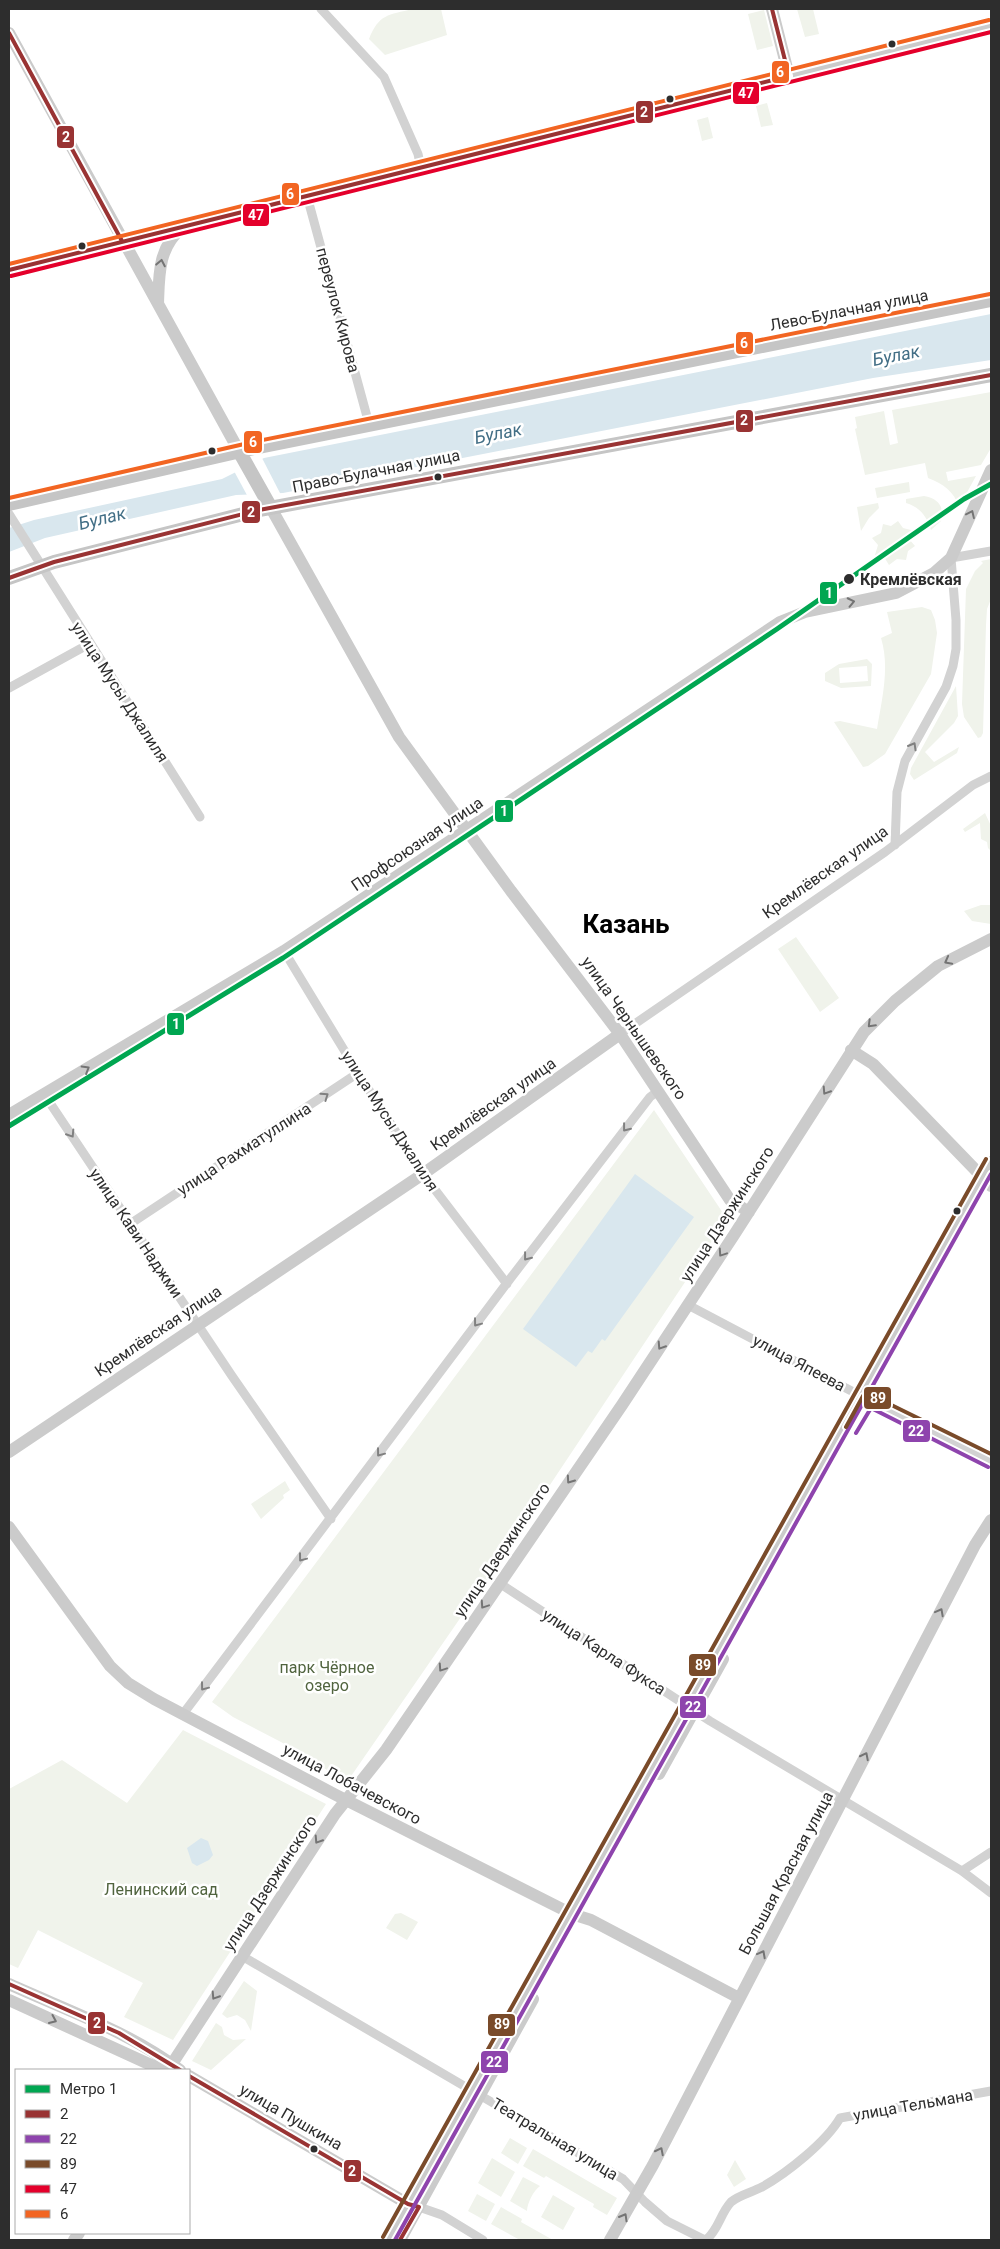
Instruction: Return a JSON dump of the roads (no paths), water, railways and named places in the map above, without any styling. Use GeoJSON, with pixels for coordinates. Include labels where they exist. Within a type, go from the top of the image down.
{"type":"FeatureCollection","features":[{"type":"Feature","properties":{"kind":"main road","name":"Лево-Булачная улица"},"geometry":{"type":"LineString","coordinates":[[9,504],[242,456],[368,424],[991,300]]}},
{"type":"Feature","properties":{"kind":"main road","name":"Право-Булачная улица"},"geometry":{"type":"LineString","coordinates":[[9,578],[37,561],[269,503],[991,375]]}},
{"type":"Feature","properties":{"kind":"main road","name":"улица Чернышевского"},"geometry":{"type":"LineString","coordinates":[[242,456],[269,503]]}},
{"type":"Feature","properties":{"kind":"street"},"geometry":{"type":"LineString","coordinates":[[321,9],[384,78],[418,154],[421,168]]}},
{"type":"Feature","properties":{"kind":"street"},"geometry":{"type":"LineString","coordinates":[[772,9],[789,76]]}},
{"type":"Feature","properties":{"kind":"street"},"geometry":{"type":"LineString","coordinates":[[9,270],[991,26]]}},
{"type":"Feature","properties":{"kind":"street","name":"улица Чернышевского"},"geometry":{"type":"LineString","coordinates":[[9,33],[242,456]]}},
{"type":"Feature","properties":{"kind":"street","name":"переулок Кирова"},"geometry":{"type":"LineString","coordinates":[[307,196],[368,424]]}},
{"type":"Feature","properties":{"kind":"street"},"geometry":{"type":"LineString","coordinates":[[158,306],[159,280],[164,252],[170,239],[183,227]]}},
{"type":"Feature","properties":{"kind":"street"},"geometry":{"type":"LineString","coordinates":[[895,845],[897,792],[905,761],[946,687],[953,666],[956,649],[956,620],[951,558],[991,470]]}},
{"type":"Feature","properties":{"kind":"street","name":"улица Чернышевского"},"geometry":{"type":"LineString","coordinates":[[269,503],[399,737],[466,832],[620,1034],[730,1200],[749,1212]]}},
{"type":"Feature","properties":{"kind":"street","name":"улица Мусы Джалиля"},"geometry":{"type":"LineString","coordinates":[[9,514],[89,644],[200,817]]}},
{"type":"Feature","properties":{"kind":"street"},"geometry":{"type":"LineString","coordinates":[[951,558],[991,551]]}},
{"type":"Feature","properties":{"kind":"street","name":"Профсоюзная улица"},"geometry":{"type":"LineString","coordinates":[[9,1115],[284,951],[780,622],[805,612],[904,590],[934,572],[951,558]]}},
{"type":"Feature","properties":{"kind":"street"},"geometry":{"type":"LineString","coordinates":[[9,688],[89,644]]}},
{"type":"Feature","properties":{"kind":"street","name":"Кремлёвская улица"},"geometry":{"type":"LineString","coordinates":[[9,1452],[423,1174],[620,1034],[895,845],[973,786],[991,776]]}},
{"type":"Feature","properties":{"kind":"street","name":"улица Дзержинского"},"geometry":{"type":"LineString","coordinates":[[170,2069],[336,1814],[386,1750],[622,1405],[864,1032],[895,1001],[938,966],[991,938]]}},
{"type":"Feature","properties":{"kind":"street","name":"улица Мусы Джалиля"},"geometry":{"type":"LineString","coordinates":[[284,951],[358,1073],[423,1174],[507,1284]]}},
{"type":"Feature","properties":{"kind":"street"},"geometry":{"type":"LineString","coordinates":[[851,1050],[873,1064],[988,1180]]}},
{"type":"Feature","properties":{"kind":"street","name":"улица Рахматуллина"},"geometry":{"type":"LineString","coordinates":[[130,1224],[358,1073]]}},
{"type":"Feature","properties":{"kind":"street"},"geometry":{"type":"LineString","coordinates":[[184,1714],[507,1284],[650,1097],[658,1091]]}},
{"type":"Feature","properties":{"kind":"street","name":"улица Кави Наджми"},"geometry":{"type":"LineString","coordinates":[[44,1094],[197,1324],[331,1519]]}},
{"type":"Feature","properties":{"kind":"street"},"geometry":{"type":"LineString","coordinates":[[400,2240],[414,2205],[476,2092],[988,1180],[991,1162]]}},
{"type":"Feature","properties":{"kind":"street","name":"улица Япеева"},"geometry":{"type":"LineString","coordinates":[[688,1305],[865,1398],[991,1461]]}},
{"type":"Feature","properties":{"kind":"street","name":"Большая Красная улица"},"geometry":{"type":"LineString","coordinates":[[610,2240],[637,2194],[975,1545],[991,1520]]}},
{"type":"Feature","properties":{"kind":"street","name":"улица Лобачевского"},"geometry":{"type":"LineString","coordinates":[[9,1527],[110,1666],[128,1682],[184,1714],[347,1800],[739,1998]]}},
{"type":"Feature","properties":{"kind":"street","name":"улица Карла Фукса"},"geometry":{"type":"LineString","coordinates":[[499,1583],[691,1709],[962,1871],[991,1893]]}},
{"type":"Feature","properties":{"kind":"street"},"geometry":{"type":"LineString","coordinates":[[962,1871],[991,1852]]}},
{"type":"Feature","properties":{"kind":"street","name":"Театральная улица"},"geometry":{"type":"LineString","coordinates":[[242,1956],[624,2179],[637,2194],[667,2221],[705,2240]]}},
{"type":"Feature","properties":{"kind":"street"},"geometry":{"type":"LineString","coordinates":[[9,1984],[109,2029],[159,2055],[170,2069]]}},
{"type":"Feature","properties":{"kind":"street"},"geometry":{"type":"LineString","coordinates":[[9,2000],[170,2069]]}},
{"type":"Feature","properties":{"kind":"street","name":"улица Пушкина"},"geometry":{"type":"LineString","coordinates":[[190,2077],[414,2205],[442,2215],[483,2240]]}},
{"type":"Feature","properties":{"kind":"street","name":"улица Тельмана"},"geometry":{"type":"LineString","coordinates":[[705,2240],[716,2231],[719,2222],[732,2202],[764,2186],[805,2156],[834,2129],[840,2118],[991,2091]]}},
{"type":"Feature","properties":{"kind":"street"},"geometry":{"type":"LineString","coordinates":[[388,2240],[414,2205]]}},
{"type":"Feature","properties":{"kind":"water","name":"Булак"},"geometry":{"type":"Polygon","coordinates":[[[991,314],[991,360],[873,378],[283,493],[236,495],[45,538],[9,552],[9,528],[34,520],[222,479],[264,458],[991,314]]]}},
{"type":"Feature","properties":{"kind":"water"},"geometry":{"type":"Polygon","coordinates":[[[635,1174],[694,1217],[605,1341],[602,1339],[592,1353],[588,1351],[576,1367],[523,1329],[635,1174]]]}},
{"type":"Feature","properties":{"kind":"water"},"geometry":{"type":"Polygon","coordinates":[[[201,1838],[208,1841],[213,1855],[209,1860],[197,1866],[192,1863],[187,1848],[201,1838]]]}},
{"type":"Feature","properties":{"kind":"metro line","name":"1"},"geometry":{"type":"LineString","coordinates":[[9,1126],[283,958],[777,629],[964,499],[991,484]]}},
{"type":"Feature","properties":{"kind":"place","name":"Кремлёвская"},"geometry":{"type":"Point","coordinates":[849,579]}},
{"type":"Feature","properties":{"kind":"district","name":"Казань"},"geometry":{"type":"Point","coordinates":[626,924]}},
{"type":"Feature","properties":{"kind":"park label","name":"парк Чёрное озеро"},"geometry":{"type":"Point","coordinates":[327,1676]}},
{"type":"Feature","properties":{"kind":"park label","name":"Ленинский сад"},"geometry":{"type":"Point","coordinates":[161,1889]}}]}
